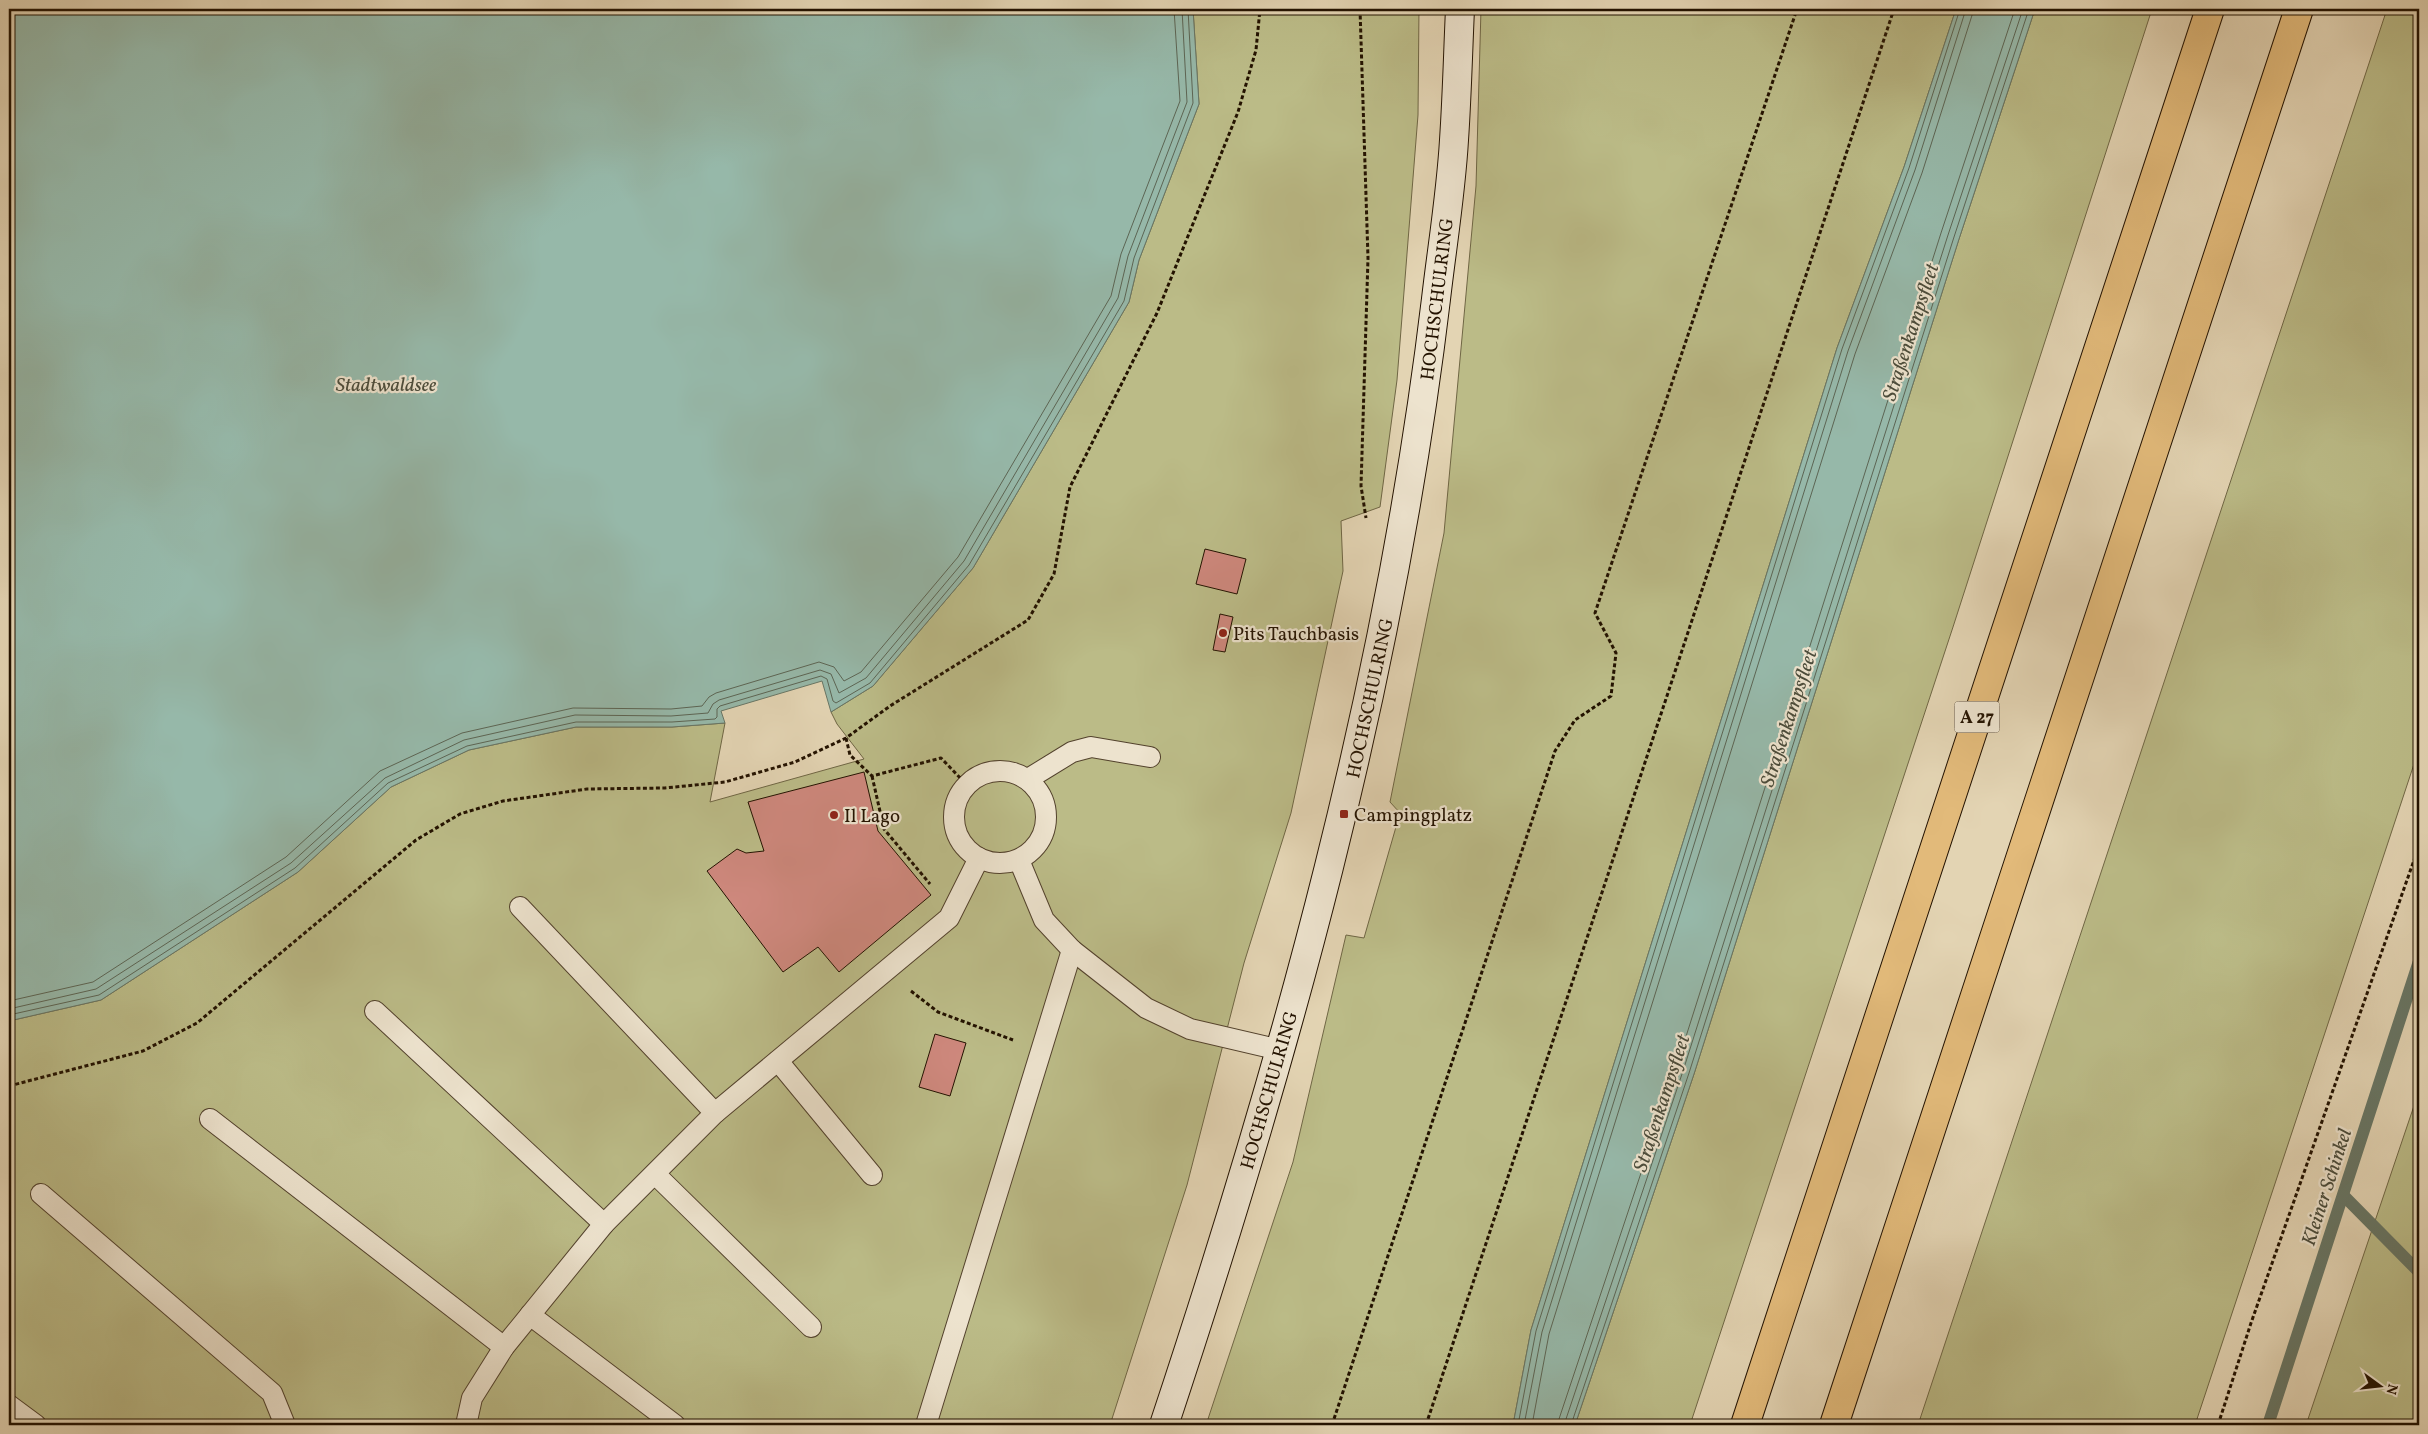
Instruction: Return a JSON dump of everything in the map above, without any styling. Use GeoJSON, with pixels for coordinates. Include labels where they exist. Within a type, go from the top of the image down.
{"type":"FeatureCollection","features":[{"type":"Feature","properties":{"kind":"highway","name":"A 27"},"geometry":{"type":"LineString","coordinates":[[1745,1425],[2210,9]]}},
{"type":"Feature","properties":{"kind":"highway"},"geometry":{"type":"LineString","coordinates":[[1834,1425],[2299,9]]}},
{"type":"Feature","properties":{"kind":"street","name":"HOCHSCHULRING"},"geometry":{"type":"LineString","coordinates":[[1164,1425],[1214,1276],[1280,1050],[1346,804],[1383,634],[1423,407],[1454,143],[1460,9]]}},
{"type":"Feature","properties":{"kind":"lane"},"geometry":{"type":"LineString","coordinates":[[1028,779],[1072,752],[1091,747],[1150,757]]}},
{"type":"Feature","properties":{"kind":"lane"},"geometry":{"type":"LineString","coordinates":[[996,769],[1013,772],[1028,779],[1040,793],[1046,811],[1044,829],[1036,845],[1019,860],[998,864],[979,858],[965,848],[956,833],[953,816],[956,799],[966,784],[979,774],[996,769]]}},
{"type":"Feature","properties":{"kind":"lane"},"geometry":{"type":"LineString","coordinates":[[466,1425],[472,1398],[504,1347],[604,1224],[715,1113],[949,918],[979,858]]}},
{"type":"Feature","properties":{"kind":"lane"},"geometry":{"type":"LineString","coordinates":[[1019,860],[1044,920],[1072,950],[1146,1008],[1190,1029],[1280,1050]]}},
{"type":"Feature","properties":{"kind":"lane"},"geometry":{"type":"LineString","coordinates":[[520,907],[715,1113]]}},
{"type":"Feature","properties":{"kind":"lane"},"geometry":{"type":"LineString","coordinates":[[926,1425],[1072,950]]}},
{"type":"Feature","properties":{"kind":"lane"},"geometry":{"type":"LineString","coordinates":[[375,1011],[604,1224]]}},
{"type":"Feature","properties":{"kind":"lane"},"geometry":{"type":"LineString","coordinates":[[778,1061],[872,1175]]}},
{"type":"Feature","properties":{"kind":"lane"},"geometry":{"type":"LineString","coordinates":[[210,1119],[504,1347]]}},
{"type":"Feature","properties":{"kind":"lane"},"geometry":{"type":"LineString","coordinates":[[655,1174],[811,1327]]}},
{"type":"Feature","properties":{"kind":"lane"},"geometry":{"type":"LineString","coordinates":[[41,1194],[272,1393],[285,1425]]}},
{"type":"Feature","properties":{"kind":"lane"},"geometry":{"type":"LineString","coordinates":[[530,1315],[675,1425]]}},
{"type":"Feature","properties":{"kind":"lane"},"geometry":{"type":"LineString","coordinates":[[9,1405],[36,1425]]}},
{"type":"Feature","properties":{"kind":"path"},"geometry":{"type":"LineString","coordinates":[[9,1086],[143,1051],[197,1022],[416,840],[460,814],[503,801],[587,789],[665,788],[726,782],[795,762],[846,738],[890,706],[1028,620],[1054,574],[1070,487],[1157,313],[1238,112],[1256,50],[1260,9]]}},
{"type":"Feature","properties":{"kind":"path"},"geometry":{"type":"LineString","coordinates":[[1360,9],[1368,258],[1361,486],[1366,523]]}},
{"type":"Feature","properties":{"kind":"path"},"geometry":{"type":"LineString","coordinates":[[1332,1425],[1555,751],[1575,720],[1610,696],[1616,653],[1595,613],[1798,9]]}},
{"type":"Feature","properties":{"kind":"path"},"geometry":{"type":"LineString","coordinates":[[1426,1425],[1894,9]]}},
{"type":"Feature","properties":{"kind":"path"},"geometry":{"type":"LineString","coordinates":[[846,738],[850,755],[872,776],[884,829],[926,882],[956,902]]}},
{"type":"Feature","properties":{"kind":"path"},"geometry":{"type":"LineString","coordinates":[[872,776],[941,758],[966,784]]}},
{"type":"Feature","properties":{"kind":"path"},"geometry":{"type":"LineString","coordinates":[[2218,1425],[2251,1323],[2419,846]]}},
{"type":"Feature","properties":{"kind":"path"},"geometry":{"type":"LineString","coordinates":[[885,972],[938,1012],[1042,1050]]}},
{"type":"Feature","properties":{"kind":"green space"},"geometry":{"type":"Polygon","coordinates":[[[1193,9],[1419,9],[1418,115],[1397,380],[1380,507],[1341,521],[1343,571],[1291,813],[1244,963],[1187,1185],[1110,1425],[9,1425],[9,1021],[101,1000],[298,872],[391,787],[469,750],[576,727],[672,727],[725,723],[710,802],[864,759],[837,724],[831,712],[873,686],[973,568],[1129,302],[1139,260],[1199,104],[1193,9]]]}},
{"type":"Feature","properties":{"kind":"green space"},"geometry":{"type":"Polygon","coordinates":[[[1481,9],[1956,9],[1904,167],[1837,348],[1531,1330],[1513,1425],[1206,1425],[1293,1162],[1346,935],[1364,938],[1400,813],[1390,802],[1444,533],[1476,186],[1481,9]]]}},
{"type":"Feature","properties":{"kind":"green space"},"geometry":{"type":"Polygon","coordinates":[[[2035,9],[2152,9],[1953,627],[1690,1425],[1575,1425],[1694,1074],[1959,239],[2035,9]]]}},
{"type":"Feature","properties":{"kind":"green space"},"geometry":{"type":"Polygon","coordinates":[[[2387,9],[2419,9],[2419,749],[2195,1425],[1918,1425],[2387,9]]]}},
{"type":"Feature","properties":{"kind":"green space"},"geometry":{"type":"Polygon","coordinates":[[[2419,1091],[2419,1425],[2306,1425],[2419,1091]]]}},
{"type":"Feature","properties":{"kind":"water","name":"Stadtwaldsee"},"geometry":{"type":"Polygon","coordinates":[[[9,9],[1193,9],[1199,104],[1139,260],[1129,302],[973,568],[873,686],[831,712],[822,681],[721,711],[725,723],[672,727],[576,727],[469,750],[391,787],[298,872],[101,1000],[9,1021],[9,9]]]}},
{"type":"Feature","properties":{"kind":"water","name":"Straßenkampsfleet"},"geometry":{"type":"Polygon","coordinates":[[[1956,9],[2035,9],[1959,239],[1694,1074],[1575,1425],[1513,1425],[1531,1330],[1837,348],[1904,167],[1956,9]]]}},
{"type":"Feature","properties":{"kind":"building"},"geometry":{"type":"Polygon","coordinates":[[[1205,549],[1246,559],[1237,594],[1196,584],[1205,549]]]}},
{"type":"Feature","properties":{"kind":"building","name":"Pits Tauchbasis"},"geometry":{"type":"Polygon","coordinates":[[[1220,614],[1233,617],[1225,652],[1213,650],[1220,614]]]}},
{"type":"Feature","properties":{"kind":"building"},"geometry":{"type":"Polygon","coordinates":[[[864,772],[878,831],[931,895],[839,972],[818,947],[783,972],[707,871],[737,849],[746,853],[764,851],[748,802],[864,772]]]}},
{"type":"Feature","properties":{"kind":"building"},"geometry":{"type":"Polygon","coordinates":[[[935,1034],[966,1043],[950,1096],[919,1087],[935,1034]]]}},
{"type":"Feature","properties":{"kind":"waterway","name":"Kleiner Schinkel"},"geometry":{"type":"LineString","coordinates":[[2268,1425],[2419,961]]}},
{"type":"Feature","properties":{"kind":"waterway"},"geometry":{"type":"LineString","coordinates":[[2344,1196],[2419,1272]]}},
{"type":"Feature","properties":{"kind":"place","name":"Pits Tauchbasis"},"geometry":{"type":"Point","coordinates":[1223,633]}},
{"type":"Feature","properties":{"kind":"place","name":"Campingplatz"},"geometry":{"type":"Point","coordinates":[1344,814]}},
{"type":"Feature","properties":{"kind":"place","name":"Il Lago"},"geometry":{"type":"Point","coordinates":[834,815]}}]}
